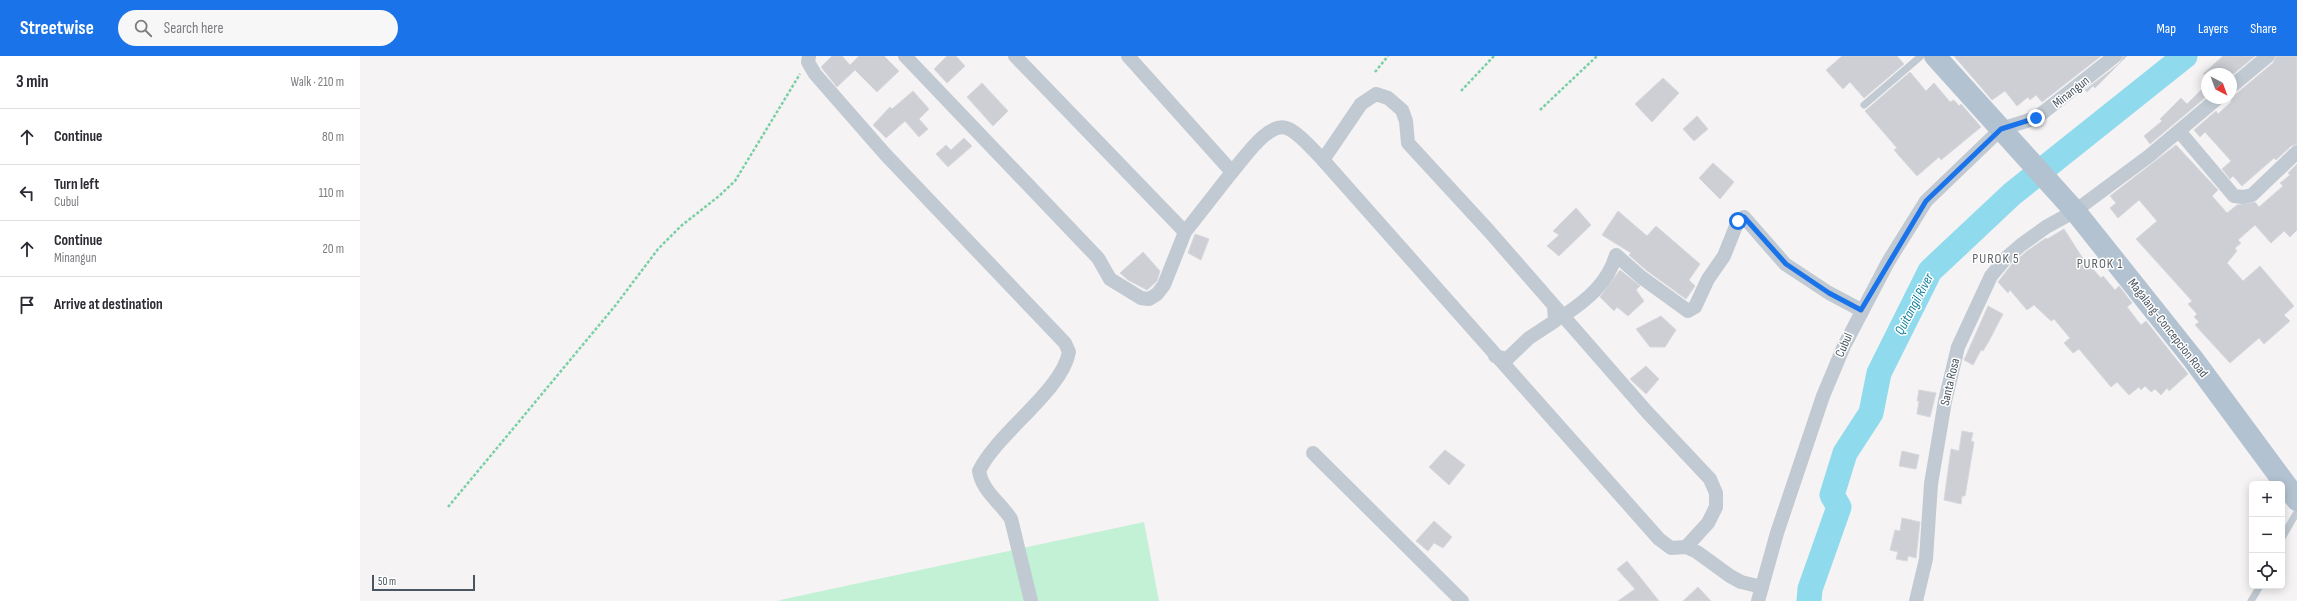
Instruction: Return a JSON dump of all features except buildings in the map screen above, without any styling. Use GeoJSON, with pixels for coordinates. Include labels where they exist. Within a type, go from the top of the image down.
{"type":"FeatureCollection","features":[{"type":"Feature","properties":{"kind":"main road","name":"Magalang-Concepcion Road"},"geometry":{"type":"LineString","coordinates":[[1935,56],[2075,211],[2193,359],[2297,500]]}},
{"type":"Feature","properties":{"kind":"street"},"geometry":{"type":"LineString","coordinates":[[905,56],[1098,258],[1110,280],[1142,298],[1148,299],[1157,294],[1164,285],[1185,232],[1232,172],[1264,135],[1274,128],[1282,126],[1289,129],[1323,160],[1649,530],[1671,548],[1686,547],[1708,559],[1730,576],[1741,582],[1762,586]]}},
{"type":"Feature","properties":{"kind":"street"},"geometry":{"type":"LineString","coordinates":[[1015,56],[1185,232]]}},
{"type":"Feature","properties":{"kind":"street"},"geometry":{"type":"LineString","coordinates":[[1128,56],[1232,172]]}},
{"type":"Feature","properties":{"kind":"street","name":"Minangun"},"geometry":{"type":"LineString","coordinates":[[2006,134],[2036,118],[2115,56]]}},
{"type":"Feature","properties":{"kind":"street"},"geometry":{"type":"LineString","coordinates":[[2237,82],[2268,56]]}},
{"type":"Feature","properties":{"kind":"street"},"geometry":{"type":"LineString","coordinates":[[809,59],[815,74],[885,154],[1060,339],[1069,352],[1062,372],[990,455],[979,471],[980,480],[1011,519],[1031,601]]}},
{"type":"Feature","properties":{"kind":"street"},"geometry":{"type":"LineString","coordinates":[[1323,160],[1361,104],[1376,94],[1388,98],[1402,110],[1406,121],[1408,143],[1564,316],[1647,412],[1710,479],[1716,494],[1716,507],[1708,523],[1686,547]]}},
{"type":"Feature","properties":{"kind":"street","name":"Santa Rosa"},"geometry":{"type":"LineString","coordinates":[[1916,601],[1926,559],[1931,484],[1945,401],[1958,347],[1991,276],[2007,257],[2046,227],[2075,211],[2179,131],[2211,104]]}},
{"type":"Feature","properties":{"kind":"street"},"geometry":{"type":"LineString","coordinates":[[2179,131],[2234,196],[2243,197],[2252,194],[2297,152]]}},
{"type":"Feature","properties":{"kind":"street","name":"Cubul"},"geometry":{"type":"LineString","coordinates":[[1758,601],[1777,534],[1823,396],[1861,310],[1926,201],[2006,134]]}},
{"type":"Feature","properties":{"kind":"street"},"geometry":{"type":"LineString","coordinates":[[1564,316],[1588,300],[1611,271],[1616,255],[1641,277],[1688,311],[1695,307],[1708,279],[1724,256],[1738,221],[1744,217],[1786,264],[1829,293],[1861,310]]}},
{"type":"Feature","properties":{"kind":"street"},"geometry":{"type":"LineString","coordinates":[[1495,356],[1507,359],[1529,338],[1555,321],[1554,306]]}},
{"type":"Feature","properties":{"kind":"street"},"geometry":{"type":"LineString","coordinates":[[1313,453],[1462,601]]}},
{"type":"Feature","properties":{"kind":"lane"},"geometry":{"type":"LineString","coordinates":[[1864,105],[1921,56]]}},
{"type":"Feature","properties":{"kind":"lane"},"geometry":{"type":"LineString","coordinates":[[2285,533],[2297,512]]}},
{"type":"Feature","properties":{"kind":"lane"},"geometry":{"type":"LineString","coordinates":[[2250,601],[2258,589]]}},
{"type":"Feature","properties":{"kind":"path"},"geometry":{"type":"LineString","coordinates":[[1375,72],[1388,56]]}},
{"type":"Feature","properties":{"kind":"path"},"geometry":{"type":"LineString","coordinates":[[1461,91],[1494,56]]}},
{"type":"Feature","properties":{"kind":"path"},"geometry":{"type":"LineString","coordinates":[[1540,110],[1597,56]]}},
{"type":"Feature","properties":{"kind":"path"},"geometry":{"type":"LineString","coordinates":[[448,507],[615,306],[658,248],[681,226],[719,196],[735,181],[809,59]]}},
{"type":"Feature","properties":{"kind":"green space"},"geometry":{"type":"Polygon","coordinates":[[[1144,522],[1159,601],[779,601],[780,600],[1144,522]]]}},
{"type":"Feature","properties":{"kind":"waterway","name":"Quitangil River"},"geometry":{"type":"LineString","coordinates":[[1809,601],[1810,589],[1839,507],[1832,495],[1845,453],[1871,413],[1879,373],[1930,271],[2012,194],[2185,56]]}},
{"type":"Feature","properties":{"kind":"district","name":"PUROK 5"},"geometry":{"type":"Point","coordinates":[1996,258]}},
{"type":"Feature","properties":{"kind":"district","name":"PUROK 1"},"geometry":{"type":"Point","coordinates":[2100,263]}},
{"type":"Feature","properties":{"kind":"route"},"geometry":{"type":"LineString","coordinates":[[1738,221],[1744,217],[1786,264],[1820,285],[1829,293],[1861,310],[1888,262],[1926,201],[2001,129],[2036,118]]}}]}
